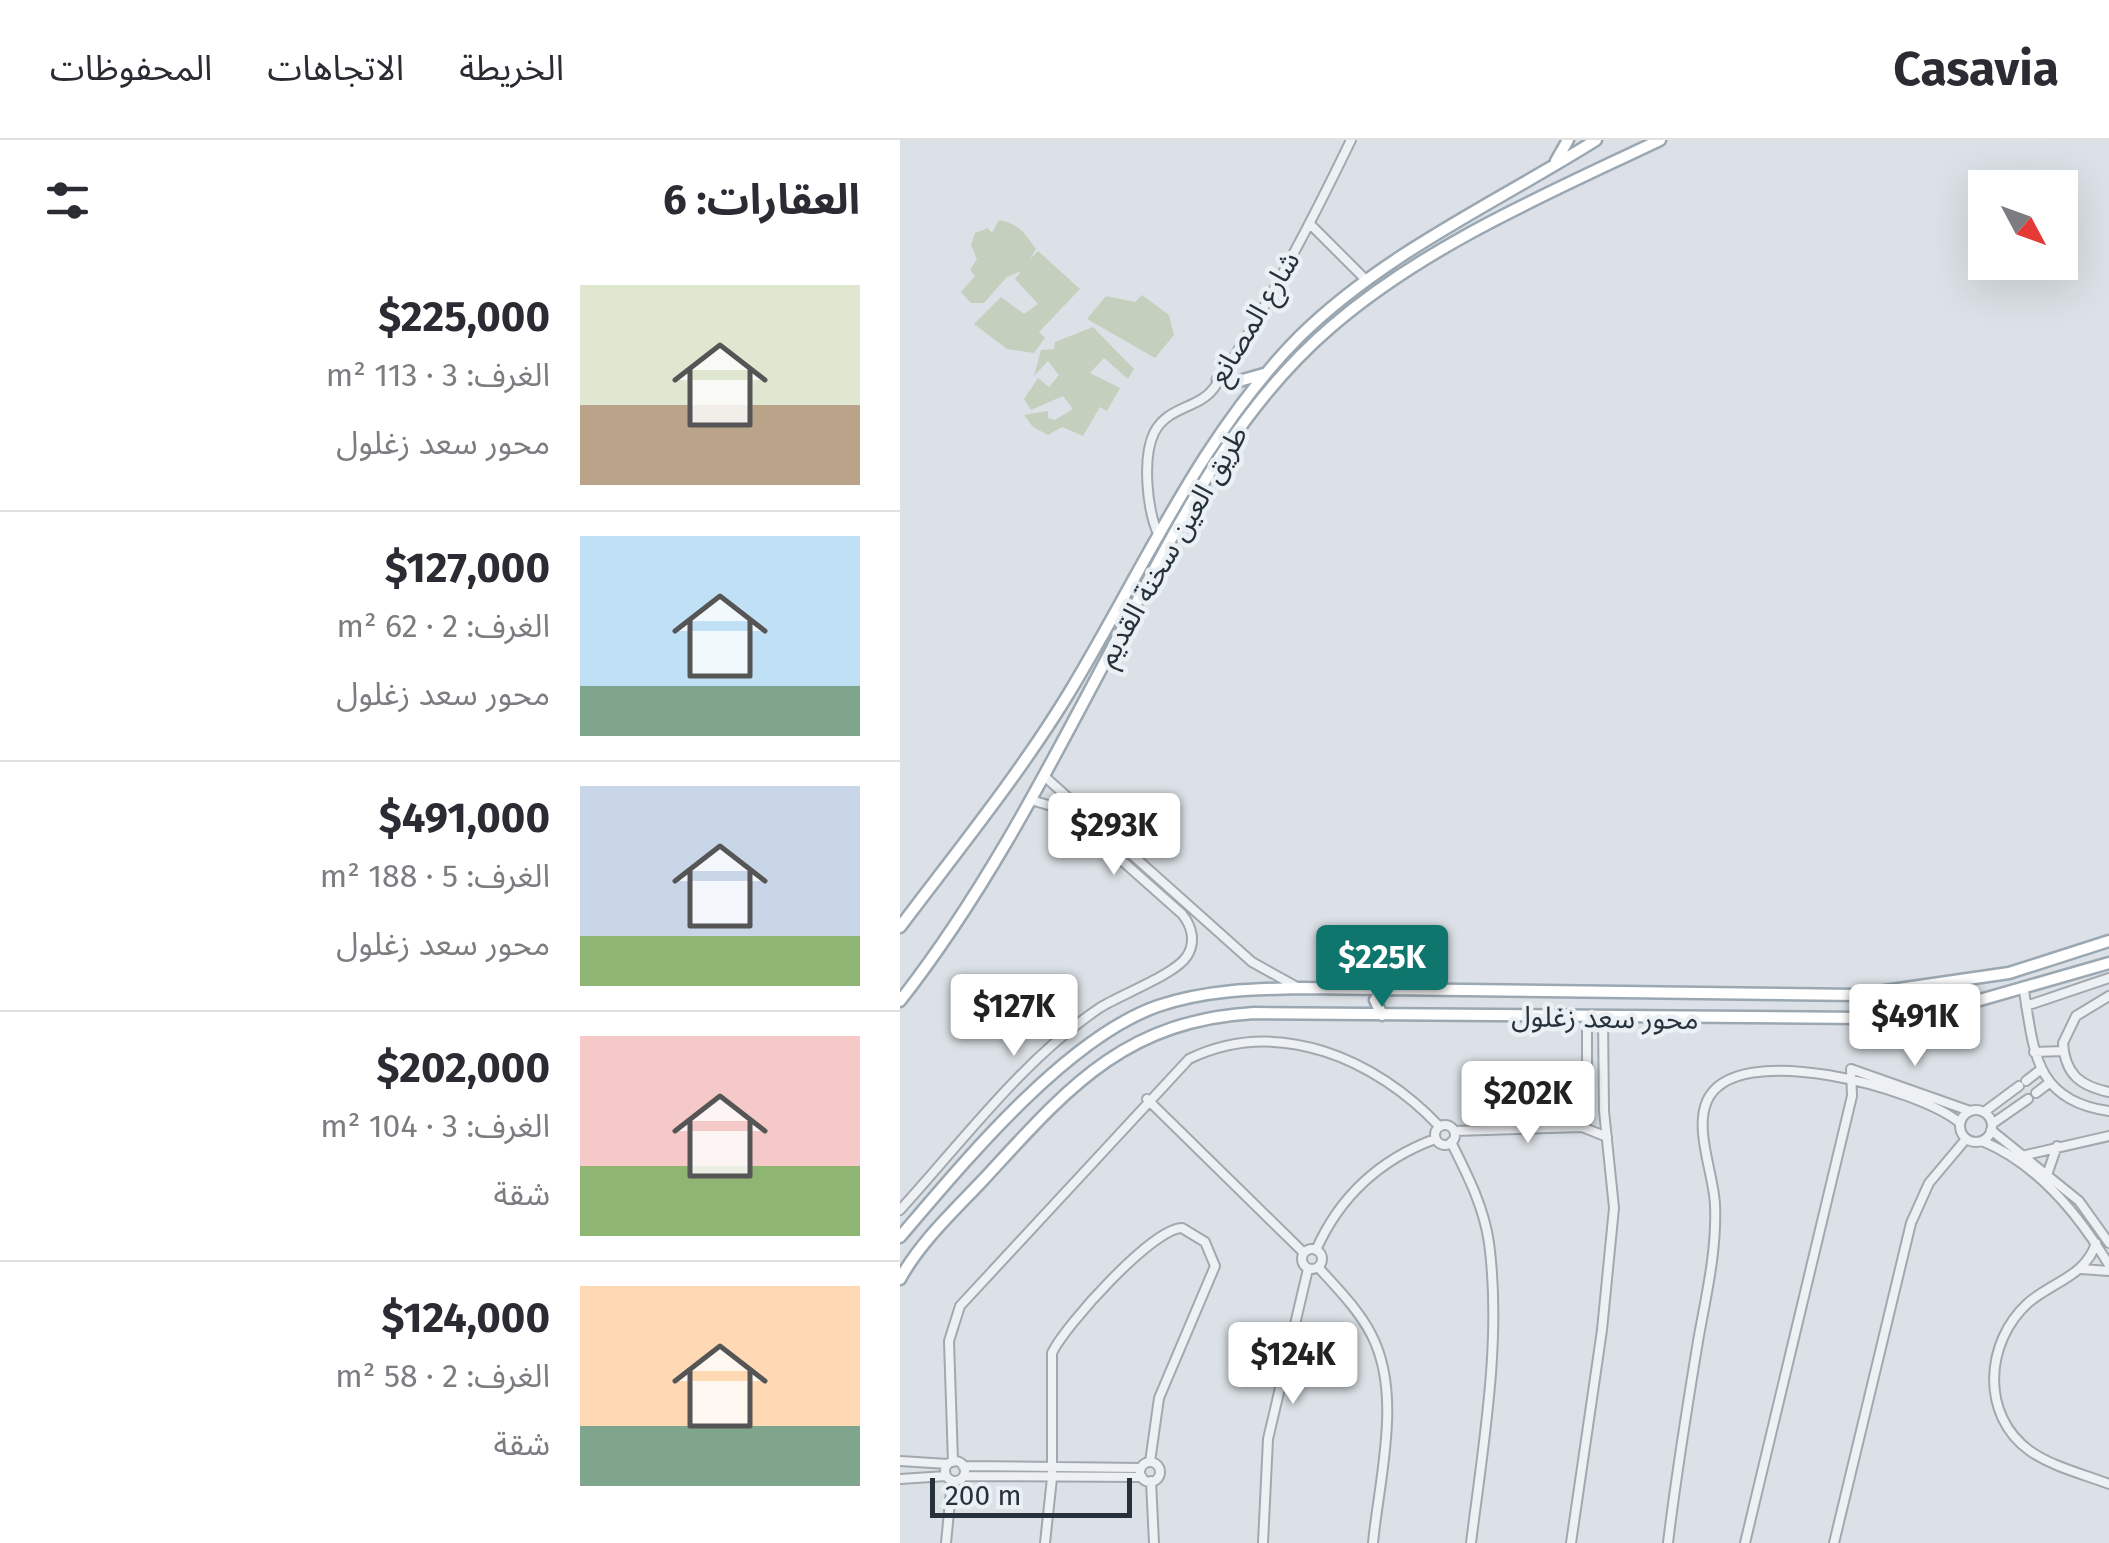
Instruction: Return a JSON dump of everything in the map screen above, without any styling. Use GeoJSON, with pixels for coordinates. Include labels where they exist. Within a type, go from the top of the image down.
{"type":"FeatureCollection","features":[{"type":"Feature","properties":{"kind":"main road"},"geometry":{"type":"LineString","coordinates":[[1550,169],[1568,140]]}},
{"type":"Feature","properties":{"kind":"main road","name":"طريق العين سخنة القديم"},"geometry":{"type":"LineString","coordinates":[[900,927],[1040,738],[1211,448],[1266,374],[1301,335],[1366,280],[1596,140]]}},
{"type":"Feature","properties":{"kind":"main road","name":"طريق العين سخنة القديم"},"geometry":{"type":"LineString","coordinates":[[901,1000],[982,888],[1210,468],[1253,408],[1331,327],[1408,271],[1660,140]]}},
{"type":"Feature","properties":{"kind":"main road"},"geometry":{"type":"LineString","coordinates":[[1218,380],[1232,384],[1266,374]]}},
{"type":"Feature","properties":{"kind":"main road","name":"محور سعد زغلول"},"geometry":{"type":"LineString","coordinates":[[900,1237],[1059,1067],[1110,1028],[1182,999],[1232,990],[1302,988],[1857,995],[1992,977],[2109,941]]}},
{"type":"Feature","properties":{"kind":"main road","name":"محور سعد زغلول"},"geometry":{"type":"LineString","coordinates":[[900,1279],[922,1246],[1066,1091],[1129,1045],[1177,1025],[1228,1014],[1864,1018],[1916,1014],[2024,991],[2109,963]]}},
{"type":"Feature","properties":{"kind":"main road"},"geometry":{"type":"LineString","coordinates":[[1382,990],[1375,1000],[1382,1015]]}},
{"type":"Feature","properties":{"kind":"main road"},"geometry":{"type":"LineString","coordinates":[[1352,1014],[1362,1004],[1359,991]]}},
{"type":"Feature","properties":{"kind":"street","name":"شارع المصانع"},"geometry":{"type":"LineString","coordinates":[[1159,536],[1147,503],[1152,437],[1166,416],[1206,396],[1218,380],[1311,225],[1350,140]]}},
{"type":"Feature","properties":{"kind":"street"},"geometry":{"type":"LineString","coordinates":[[1311,225],[1366,280]]}},
{"type":"Feature","properties":{"kind":"street"},"geometry":{"type":"LineString","coordinates":[[1044,776],[1260,969],[1302,988]]}},
{"type":"Feature","properties":{"kind":"street"},"geometry":{"type":"LineString","coordinates":[[900,1210],[1058,1041],[1111,1001],[1174,968],[1191,947],[1192,931],[1186,917],[1065,810],[1031,800]]}},
{"type":"Feature","properties":{"kind":"street"},"geometry":{"type":"LineString","coordinates":[[2026,1006],[2109,978]]}},
{"type":"Feature","properties":{"kind":"street"},"geometry":{"type":"LineString","coordinates":[[2024,991],[2034,1052],[2049,1083],[2068,1098],[2109,1111]]}},
{"type":"Feature","properties":{"kind":"street"},"geometry":{"type":"LineString","coordinates":[[2109,996],[2076,1016],[2065,1033],[2064,1051],[2066,1064],[2080,1082],[2109,1092]]}},
{"type":"Feature","properties":{"kind":"street"},"geometry":{"type":"LineString","coordinates":[[1574,1128],[1588,1112],[1587,1018]]}},
{"type":"Feature","properties":{"kind":"street"},"geometry":{"type":"LineString","coordinates":[[1570,1543],[1602,1330],[1614,1208],[1604,1111],[1602,1018]]}},
{"type":"Feature","properties":{"kind":"street"},"geometry":{"type":"LineString","coordinates":[[946,1543],[949,1342],[960,1306],[1182,1064],[1232,1043],[1274,1042],[1328,1052],[1383,1077],[1439,1126],[1448,1125],[1454,1131],[1574,1128],[1595,1129],[1607,1137]]}},
{"type":"Feature","properties":{"kind":"street"},"geometry":{"type":"LineString","coordinates":[[2034,1052],[2064,1051]]}},
{"type":"Feature","properties":{"kind":"street"},"geometry":{"type":"LineString","coordinates":[[1745,1543],[1852,1096],[1851,1069],[1883,1077],[1970,1111],[1984,1112],[2040,1070]]}},
{"type":"Feature","properties":{"kind":"street"},"geometry":{"type":"LineString","coordinates":[[1668,1543],[1715,1235],[1714,1180],[1704,1120],[1707,1101],[1726,1080],[1753,1075],[1802,1072],[1850,1078],[1874,1084],[1960,1123],[1966,1139]]}},
{"type":"Feature","properties":{"kind":"street"},"geometry":{"type":"LineString","coordinates":[[2036,1093],[2049,1083]]}},
{"type":"Feature","properties":{"kind":"street"},"geometry":{"type":"LineString","coordinates":[[1852,1096],[1874,1084]]}},
{"type":"Feature","properties":{"kind":"street"},"geometry":{"type":"LineString","coordinates":[[1147,1099],[1304,1252]]}},
{"type":"Feature","properties":{"kind":"street"},"geometry":{"type":"LineString","coordinates":[[1982,1141],[1992,1127],[2028,1100]]}},
{"type":"Feature","properties":{"kind":"street"},"geometry":{"type":"LineString","coordinates":[[1588,1112],[1604,1111]]}},
{"type":"Feature","properties":{"kind":"street"},"geometry":{"type":"LineString","coordinates":[[1960,1123],[1970,1111]]}},
{"type":"Feature","properties":{"kind":"street"},"geometry":{"type":"LineString","coordinates":[[1984,1112],[1992,1127],[2066,1188],[2109,1243]]}},
{"type":"Feature","properties":{"kind":"street"},"geometry":{"type":"LineString","coordinates":[[1316,1250],[1333,1217],[1364,1181],[1402,1153],[1435,1139],[1439,1126]]}},
{"type":"Feature","properties":{"kind":"street"},"geometry":{"type":"LineString","coordinates":[[1454,1131],[1451,1142],[1482,1214],[1490,1268],[1487,1402],[1471,1543]]}},
{"type":"Feature","properties":{"kind":"street"},"geometry":{"type":"LineString","coordinates":[[2026,1155],[2109,1136]]}},
{"type":"Feature","properties":{"kind":"street"},"geometry":{"type":"LineString","coordinates":[[1435,1139],[1440,1144],[1451,1142]]}},
{"type":"Feature","properties":{"kind":"street"},"geometry":{"type":"LineString","coordinates":[[1966,1139],[1982,1141],[2022,1165],[2058,1196],[2096,1244],[2109,1268],[2081,1269]]}},
{"type":"Feature","properties":{"kind":"street"},"geometry":{"type":"LineString","coordinates":[[1834,1543],[1911,1223],[1929,1183],[1966,1139]]}},
{"type":"Feature","properties":{"kind":"street"},"geometry":{"type":"LineString","coordinates":[[2048,1172],[2056,1146]]}},
{"type":"Feature","properties":{"kind":"street"},"geometry":{"type":"LineString","coordinates":[[2058,1196],[2066,1188]]}},
{"type":"Feature","properties":{"kind":"street"},"geometry":{"type":"LineString","coordinates":[[1045,1543],[1052,1472],[1049,1369],[1056,1345],[1160,1234],[1182,1228],[1206,1242],[1215,1266],[1160,1398],[1146,1472],[1154,1543]]}},
{"type":"Feature","properties":{"kind":"street"},"geometry":{"type":"LineString","coordinates":[[2096,1244],[2081,1269],[2033,1299],[2010,1323],[1997,1353],[1994,1392],[2004,1420],[2024,1446],[2043,1459],[2109,1484]]}},
{"type":"Feature","properties":{"kind":"street"},"geometry":{"type":"LineString","coordinates":[[1304,1252],[1316,1250]]}},
{"type":"Feature","properties":{"kind":"street"},"geometry":{"type":"LineString","coordinates":[[1263,1543],[1268,1439],[1313,1268],[1322,1258],[1316,1250]]}},
{"type":"Feature","properties":{"kind":"street"},"geometry":{"type":"LineString","coordinates":[[1304,1252],[1302,1264],[1313,1268],[1370,1332],[1384,1370],[1386,1409],[1374,1543]]}},
{"type":"Feature","properties":{"kind":"street"},"geometry":{"type":"LineString","coordinates":[[900,1461],[950,1463],[963,1471]]}},
{"type":"Feature","properties":{"kind":"street"},"geometry":{"type":"LineString","coordinates":[[900,1479],[949,1479],[963,1471],[1146,1472]]}},
{"type":"Feature","properties":{"kind":"green space"},"geometry":{"type":"Polygon","coordinates":[[[999,220],[1018,227],[1026,235],[1036,249],[1030,259],[1038,251],[1080,289],[1039,332],[1045,338],[1034,353],[1007,349],[974,324],[1001,297],[1024,314],[1038,304],[1015,279],[1021,271],[1007,277],[984,303],[971,303],[961,292],[975,276],[970,270],[977,259],[971,245],[975,233],[988,228],[992,233],[999,220]]]}},
{"type":"Feature","properties":{"kind":"green space"},"geometry":{"type":"Polygon","coordinates":[[[1142,295],[1169,315],[1174,335],[1155,358],[1087,319],[1106,296],[1135,302],[1142,295]]]}},
{"type":"Feature","properties":{"kind":"green space"},"geometry":{"type":"Polygon","coordinates":[[[1093,327],[1134,369],[1128,379],[1104,358],[1090,373],[1120,388],[1107,411],[1100,407],[1083,436],[1062,427],[1048,435],[1033,427],[1024,415],[1048,411],[1048,418],[1055,420],[1073,409],[1063,396],[1031,410],[1024,399],[1038,378],[1049,387],[1059,375],[1048,361],[1034,376],[1041,350],[1054,349],[1055,342],[1093,327]]]}}]}
